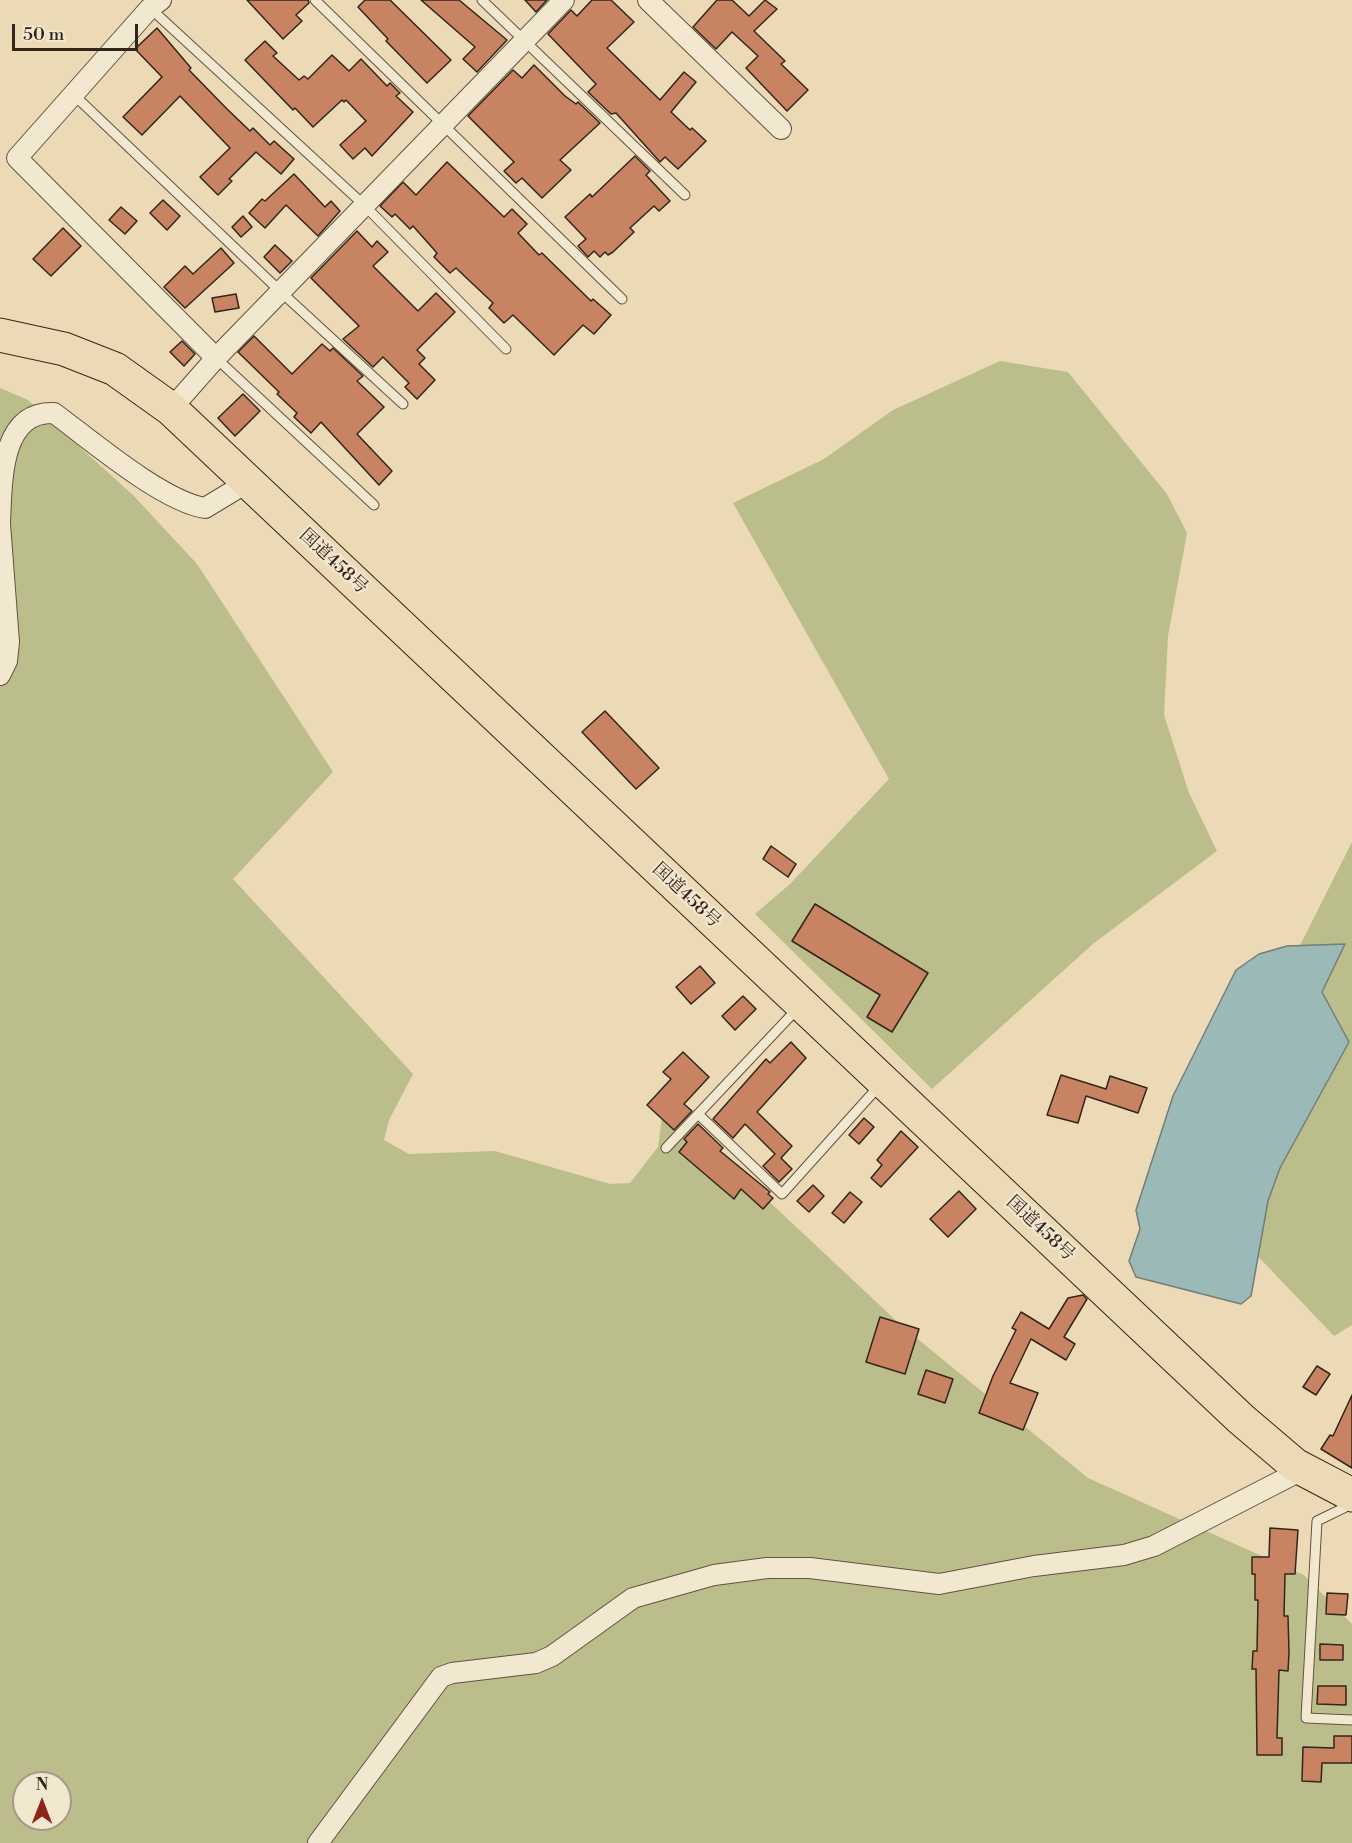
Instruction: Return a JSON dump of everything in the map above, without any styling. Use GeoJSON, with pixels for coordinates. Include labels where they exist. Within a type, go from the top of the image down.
{"type":"FeatureCollection","features":[{"type":"Feature","properties":{"kind":"highway","name":"国道458号"},"geometry":{"type":"LineString","coordinates":[[0,335],[64,349],[115,369],[171,409],[1241,1419],[1351,1505]]}},
{"type":"Feature","properties":{"kind":"street"},"geometry":{"type":"LineString","coordinates":[[171,409],[280,291],[564,0]]}},
{"type":"Feature","properties":{"kind":"street"},"geometry":{"type":"LineString","coordinates":[[648,0],[781,129]]}},
{"type":"Feature","properties":{"kind":"street"},"geometry":{"type":"LineString","coordinates":[[151,3],[17,158],[216,358]]}},
{"type":"Feature","properties":{"kind":"street"},"geometry":{"type":"LineString","coordinates":[[0,675],[8,661],[9,642],[0,524],[6,447],[20,424],[38,412],[54,413],[161,490],[189,505],[206,508],[248,482]]}},
{"type":"Feature","properties":{"kind":"street"},"geometry":{"type":"LineString","coordinates":[[318,1843],[441,1677],[452,1673],[536,1663],[552,1656],[633,1598],[714,1575],[767,1568],[810,1568],[939,1584],[1034,1566],[1124,1555],[1154,1546],[1304,1469]]}},
{"type":"Feature","properties":{"kind":"lane"},"geometry":{"type":"LineString","coordinates":[[315,0],[622,299]]}},
{"type":"Feature","properties":{"kind":"lane"},"geometry":{"type":"LineString","coordinates":[[483,0],[685,195]]}},
{"type":"Feature","properties":{"kind":"lane"},"geometry":{"type":"LineString","coordinates":[[151,3],[364,205],[506,349]]}},
{"type":"Feature","properties":{"kind":"lane"},"geometry":{"type":"LineString","coordinates":[[74,94],[280,291],[403,404]]}},
{"type":"Feature","properties":{"kind":"lane"},"geometry":{"type":"LineString","coordinates":[[216,358],[374,505]]}},
{"type":"Feature","properties":{"kind":"lane"},"geometry":{"type":"LineString","coordinates":[[666,1148],[802,1004]]}},
{"type":"Feature","properties":{"kind":"lane"},"geometry":{"type":"LineString","coordinates":[[698,1114],[782,1194],[883,1081]]}},
{"type":"Feature","properties":{"kind":"lane"},"geometry":{"type":"LineString","coordinates":[[1351,1505],[1317,1521],[1306,1718],[1352,1720]]}},
{"type":"Feature","properties":{"kind":"green space"},"geometry":{"type":"Polygon","coordinates":[[[1000,361],[1068,372],[1167,494],[1187,533],[1168,636],[1164,715],[1189,793],[1217,851],[1094,943],[932,1089],[755,914],[790,884],[889,779],[733,503],[824,459],[893,410],[1000,361]]]}},
{"type":"Feature","properties":{"kind":"green space"},"geometry":{"type":"Polygon","coordinates":[[[0,388],[28,400],[134,496],[197,564],[333,772],[233,879],[413,1074],[389,1120],[384,1140],[409,1154],[495,1151],[610,1184],[630,1183],[658,1147],[664,1103],[903,1327],[1088,1478],[1304,1575],[1352,1624],[1352,1843],[0,1843],[0,388]]]}},
{"type":"Feature","properties":{"kind":"green space"},"geometry":{"type":"Polygon","coordinates":[[[1352,842],[1352,1325],[1334,1336],[1183,1178],[1352,842]]]}},
{"type":"Feature","properties":{"kind":"water"},"geometry":{"type":"Polygon","coordinates":[[[1345,944],[1322,992],[1349,1042],[1280,1168],[1268,1201],[1251,1296],[1241,1304],[1136,1277],[1129,1261],[1140,1229],[1136,1210],[1173,1096],[1236,970],[1259,954],[1287,946],[1345,944]]]}},
{"type":"Feature","properties":{"kind":"building"},"geometry":{"type":"Polygon","coordinates":[[[247,0],[308,0],[309,3],[296,15],[302,21],[283,39],[247,0]]]}},
{"type":"Feature","properties":{"kind":"building"},"geometry":{"type":"Polygon","coordinates":[[[365,0],[390,0],[451,60],[427,83],[386,41],[388,39],[358,7],[365,0]]]}},
{"type":"Feature","properties":{"kind":"building"},"geometry":{"type":"Polygon","coordinates":[[[421,0],[459,0],[507,40],[477,72],[463,59],[475,47],[421,0]]]}},
{"type":"Feature","properties":{"kind":"building"},"geometry":{"type":"Polygon","coordinates":[[[525,0],[547,0],[536,12],[525,0]]]}},
{"type":"Feature","properties":{"kind":"building"},"geometry":{"type":"Polygon","coordinates":[[[592,0],[611,0],[634,22],[607,48],[660,100],[684,72],[696,82],[671,112],[706,141],[678,169],[665,157],[660,162],[616,113],[611,114],[588,92],[596,84],[548,34],[571,10],[577,16],[592,0]]]}},
{"type":"Feature","properties":{"kind":"building"},"geometry":{"type":"Polygon","coordinates":[[[717,0],[732,0],[749,16],[765,0],[777,9],[754,31],[785,61],[781,64],[808,90],[787,111],[746,68],[758,56],[732,32],[716,49],[693,27],[717,0]]]}},
{"type":"Feature","properties":{"kind":"building"},"geometry":{"type":"Polygon","coordinates":[[[157,28],[191,68],[189,70],[250,131],[253,128],[270,145],[274,141],[294,159],[281,174],[256,152],[229,179],[232,181],[218,195],[200,177],[230,148],[180,96],[142,135],[123,117],[162,77],[135,49],[157,28]]]}},
{"type":"Feature","properties":{"kind":"building"},"geometry":{"type":"Polygon","coordinates":[[[265,41],[277,53],[273,56],[299,80],[304,76],[308,79],[332,55],[349,71],[361,59],[387,86],[390,83],[400,93],[396,96],[413,112],[372,156],[365,148],[353,159],[340,145],[366,121],[346,100],[344,102],[342,100],[313,127],[295,108],[293,110],[245,60],[265,41]]]}},
{"type":"Feature","properties":{"kind":"building"},"geometry":{"type":"Polygon","coordinates":[[[534,65],[565,96],[576,104],[578,102],[600,123],[560,160],[571,170],[542,198],[522,178],[516,183],[504,171],[514,162],[468,116],[513,70],[522,78],[534,65]]]}},
{"type":"Feature","properties":{"kind":"building"},"geometry":{"type":"Polygon","coordinates":[[[635,156],[650,171],[646,175],[670,201],[659,211],[654,206],[630,228],[634,232],[613,252],[608,255],[605,252],[600,257],[594,251],[588,257],[578,246],[586,239],[565,217],[590,194],[592,197],[635,156]]]}},
{"type":"Feature","properties":{"kind":"building"},"geometry":{"type":"Polygon","coordinates":[[[447,162],[504,217],[512,209],[527,224],[518,233],[591,301],[593,299],[611,315],[594,334],[583,325],[554,355],[513,315],[504,323],[489,308],[493,303],[456,268],[450,273],[434,257],[437,253],[413,226],[410,229],[395,214],[392,217],[380,206],[403,182],[416,195],[447,162]]]}},
{"type":"Feature","properties":{"kind":"building"},"geometry":{"type":"Polygon","coordinates":[[[294,174],[325,207],[331,201],[340,211],[318,236],[286,205],[265,228],[249,213],[262,199],[265,201],[294,174]]]}},
{"type":"Feature","properties":{"kind":"building"},"geometry":{"type":"Polygon","coordinates":[[[163,200],[180,216],[167,230],[150,213],[163,200]]]}},
{"type":"Feature","properties":{"kind":"building"},"geometry":{"type":"Polygon","coordinates":[[[121,207],[137,221],[125,234],[109,220],[121,207]]]}},
{"type":"Feature","properties":{"kind":"building"},"geometry":{"type":"Polygon","coordinates":[[[243,216],[252,227],[241,237],[232,227],[243,216]]]}},
{"type":"Feature","properties":{"kind":"building"},"geometry":{"type":"Polygon","coordinates":[[[63,228],[81,246],[51,276],[33,259],[63,228]]]}},
{"type":"Feature","properties":{"kind":"building"},"geometry":{"type":"Polygon","coordinates":[[[357,231],[372,247],[377,241],[388,252],[373,266],[418,311],[436,293],[455,312],[417,350],[425,358],[419,364],[435,380],[417,399],[405,387],[409,383],[383,357],[373,367],[343,339],[359,326],[311,278],[357,231]]]}},
{"type":"Feature","properties":{"kind":"building"},"geometry":{"type":"Polygon","coordinates":[[[275,245],[292,261],[280,273],[264,257],[275,245]]]}},
{"type":"Feature","properties":{"kind":"building"},"geometry":{"type":"Polygon","coordinates":[[[221,248],[234,263],[185,308],[164,287],[185,266],[193,274],[221,248]]]}},
{"type":"Feature","properties":{"kind":"building"},"geometry":{"type":"Polygon","coordinates":[[[236,294],[239,308],[215,312],[212,298],[236,294]]]}},
{"type":"Feature","properties":{"kind":"building"},"geometry":{"type":"Polygon","coordinates":[[[254,336],[292,374],[322,344],[330,351],[333,348],[363,376],[357,381],[384,407],[357,434],[392,471],[379,485],[321,422],[311,433],[294,417],[297,413],[277,394],[279,392],[238,352],[254,336]]]}},
{"type":"Feature","properties":{"kind":"building"},"geometry":{"type":"Polygon","coordinates":[[[182,341],[195,354],[184,366],[170,352],[182,341]]]}},
{"type":"Feature","properties":{"kind":"building"},"geometry":{"type":"Polygon","coordinates":[[[243,394],[260,411],[235,436],[218,418],[243,394]]]}},
{"type":"Feature","properties":{"kind":"building"},"geometry":{"type":"Polygon","coordinates":[[[605,711],[659,768],[636,789],[582,732],[605,711]]]}},
{"type":"Feature","properties":{"kind":"building"},"geometry":{"type":"Polygon","coordinates":[[[771,846],[796,864],[788,877],[763,859],[771,846]]]}},
{"type":"Feature","properties":{"kind":"building"},"geometry":{"type":"Polygon","coordinates":[[[815,904],[928,973],[892,1032],[867,1017],[880,995],[792,941],[815,904]]]}},
{"type":"Feature","properties":{"kind":"building"},"geometry":{"type":"Polygon","coordinates":[[[700,966],[715,983],[691,1004],[676,987],[700,966]]]}},
{"type":"Feature","properties":{"kind":"building"},"geometry":{"type":"Polygon","coordinates":[[[743,996],[756,1009],[735,1030],[722,1016],[743,996]]]}},
{"type":"Feature","properties":{"kind":"building"},"geometry":{"type":"Polygon","coordinates":[[[791,1042],[806,1058],[757,1112],[792,1146],[781,1158],[792,1169],[779,1182],[763,1166],[775,1154],[745,1124],[733,1138],[713,1119],[766,1059],[770,1063],[791,1042]]]}},
{"type":"Feature","properties":{"kind":"building"},"geometry":{"type":"Polygon","coordinates":[[[683,1052],[709,1077],[684,1104],[692,1111],[674,1130],[647,1105],[671,1079],[663,1072],[683,1052]]]}},
{"type":"Feature","properties":{"kind":"building"},"geometry":{"type":"Polygon","coordinates":[[[1061,1075],[1106,1089],[1110,1076],[1147,1088],[1138,1113],[1086,1096],[1078,1123],[1047,1115],[1061,1075]]]}},
{"type":"Feature","properties":{"kind":"building"},"geometry":{"type":"Polygon","coordinates":[[[864,1118],[874,1127],[859,1144],[849,1135],[864,1118]]]}},
{"type":"Feature","properties":{"kind":"building"},"geometry":{"type":"Polygon","coordinates":[[[698,1124],[723,1148],[720,1151],[770,1192],[768,1194],[773,1198],[763,1209],[741,1189],[734,1199],[679,1152],[687,1142],[684,1139],[698,1124]]]}},
{"type":"Feature","properties":{"kind":"building"},"geometry":{"type":"Polygon","coordinates":[[[901,1131],[918,1147],[881,1187],[871,1178],[882,1165],[877,1160],[901,1131]]]}},
{"type":"Feature","properties":{"kind":"building"},"geometry":{"type":"Polygon","coordinates":[[[813,1185],[824,1196],[809,1212],[797,1201],[813,1185]]]}},
{"type":"Feature","properties":{"kind":"building"},"geometry":{"type":"Polygon","coordinates":[[[959,1191],[976,1209],[948,1237],[930,1219],[959,1191]]]}},
{"type":"Feature","properties":{"kind":"building"},"geometry":{"type":"Polygon","coordinates":[[[850,1192],[862,1202],[844,1223],[832,1213],[850,1192]]]}},
{"type":"Feature","properties":{"kind":"building"},"geometry":{"type":"Polygon","coordinates":[[[1083,1295],[1087,1299],[1064,1337],[1075,1344],[1066,1360],[1031,1339],[1010,1383],[1038,1393],[1023,1430],[979,1413],[993,1376],[1016,1330],[1012,1328],[1021,1312],[1049,1329],[1068,1298],[1083,1295]]]}},
{"type":"Feature","properties":{"kind":"building"},"geometry":{"type":"Polygon","coordinates":[[[880,1317],[919,1329],[905,1374],[866,1362],[880,1317]]]}},
{"type":"Feature","properties":{"kind":"building"},"geometry":{"type":"Polygon","coordinates":[[[1317,1366],[1330,1374],[1316,1395],[1303,1387],[1317,1366]]]}},
{"type":"Feature","properties":{"kind":"building"},"geometry":{"type":"Polygon","coordinates":[[[926,1370],[953,1379],[945,1403],[918,1394],[926,1370]]]}},
{"type":"Feature","properties":{"kind":"building"},"geometry":{"type":"Polygon","coordinates":[[[1352,1395],[1352,1468],[1321,1449],[1330,1435],[1333,1436],[1352,1395]]]}},
{"type":"Feature","properties":{"kind":"building"},"geometry":{"type":"Polygon","coordinates":[[[1270,1528],[1298,1530],[1295,1574],[1285,1574],[1284,1616],[1288,1616],[1289,1653],[1288,1671],[1279,1670],[1277,1738],[1282,1738],[1282,1755],[1257,1755],[1256,1669],[1252,1669],[1253,1651],[1257,1651],[1258,1600],[1255,1600],[1255,1574],[1252,1574],[1252,1557],[1269,1557],[1270,1528]]]}},
{"type":"Feature","properties":{"kind":"building"},"geometry":{"type":"Polygon","coordinates":[[[1327,1593],[1348,1594],[1346,1615],[1326,1614],[1327,1593]]]}},
{"type":"Feature","properties":{"kind":"building"},"geometry":{"type":"Polygon","coordinates":[[[1320,1644],[1343,1645],[1343,1660],[1320,1660],[1320,1644]]]}},
{"type":"Feature","properties":{"kind":"building"},"geometry":{"type":"Polygon","coordinates":[[[1318,1686],[1346,1686],[1346,1705],[1317,1704],[1318,1686]]]}},
{"type":"Feature","properties":{"kind":"building"},"geometry":{"type":"Polygon","coordinates":[[[1334,1736],[1352,1736],[1352,1763],[1322,1763],[1321,1782],[1302,1781],[1303,1747],[1334,1748],[1334,1736]]]}}]}
